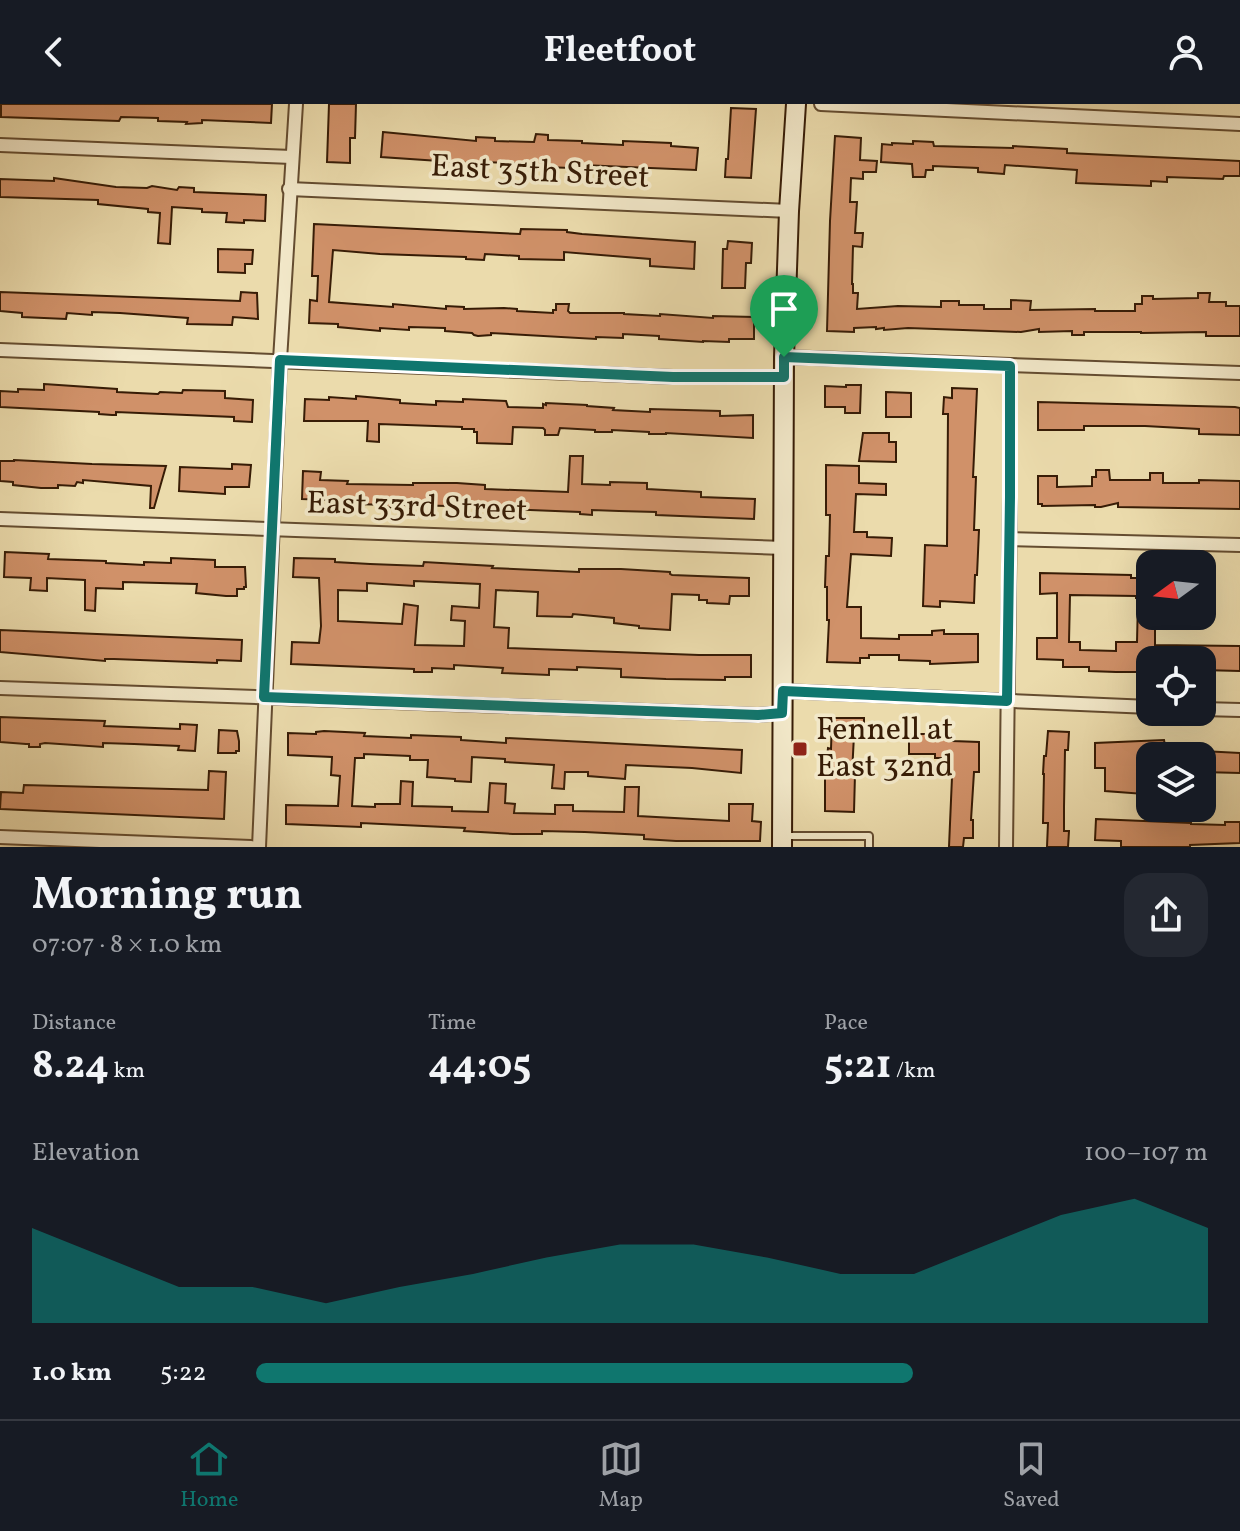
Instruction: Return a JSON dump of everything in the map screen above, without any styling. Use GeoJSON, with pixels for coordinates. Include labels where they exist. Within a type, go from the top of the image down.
{"type":"FeatureCollection","features":[{"type":"Feature","properties":{"kind":"main road"},"geometry":{"type":"LineString","coordinates":[[782,841],[784,357],[796,104]]}},
{"type":"Feature","properties":{"kind":"street"},"geometry":{"type":"LineString","coordinates":[[259,847],[280,360],[296,104]]}},
{"type":"Feature","properties":{"kind":"street"},"geometry":{"type":"LineString","coordinates":[[821,104],[1240,124]]}},
{"type":"Feature","properties":{"kind":"street"},"geometry":{"type":"LineString","coordinates":[[0,145],[292,157]]}},
{"type":"Feature","properties":{"kind":"street","name":"East 35th Street"},"geometry":{"type":"LineString","coordinates":[[289,189],[789,211]]}},
{"type":"Feature","properties":{"kind":"street"},"geometry":{"type":"LineString","coordinates":[[0,350],[673,377],[784,377]]}},
{"type":"Feature","properties":{"kind":"street"},"geometry":{"type":"LineString","coordinates":[[784,357],[1240,373]]}},
{"type":"Feature","properties":{"kind":"street"},"geometry":{"type":"LineString","coordinates":[[1006,847],[1010,366]]}},
{"type":"Feature","properties":{"kind":"street","name":"East 33rd Street"},"geometry":{"type":"LineString","coordinates":[[0,519],[784,548]]}},
{"type":"Feature","properties":{"kind":"street"},"geometry":{"type":"LineString","coordinates":[[1010,539],[1240,545]]}},
{"type":"Feature","properties":{"kind":"street"},"geometry":{"type":"LineString","coordinates":[[0,688],[758,715],[782,713]]}},
{"type":"Feature","properties":{"kind":"street"},"geometry":{"type":"LineString","coordinates":[[783,691],[1136,706]]}},
{"type":"Feature","properties":{"kind":"street"},"geometry":{"type":"LineString","coordinates":[[1216,709],[1240,710]]}},
{"type":"Feature","properties":{"kind":"street"},"geometry":{"type":"LineString","coordinates":[[0,837],[251,847]]}},
{"type":"Feature","properties":{"kind":"lane"},"geometry":{"type":"LineString","coordinates":[[782,841],[869,836],[869,847]]}},
{"type":"Feature","properties":{"kind":"building"},"geometry":{"type":"Polygon","coordinates":[[[1,104],[272,104],[271,123],[202,120],[202,123],[186,124],[158,121],[158,118],[121,117],[119,121],[1,117],[1,104]]]}},
{"type":"Feature","properties":{"kind":"building"},"geometry":{"type":"Polygon","coordinates":[[[329,104],[356,104],[355,138],[350,138],[350,163],[327,162],[329,104]]]}},
{"type":"Feature","properties":{"kind":"building"},"geometry":{"type":"Polygon","coordinates":[[[731,108],[756,109],[751,178],[725,177],[731,108]]]}},
{"type":"Feature","properties":{"kind":"building"},"geometry":{"type":"Polygon","coordinates":[[[383,132],[476,141],[476,137],[534,142],[536,134],[548,135],[548,140],[582,143],[671,143],[671,146],[698,148],[696,170],[582,165],[571,168],[533,167],[533,164],[381,157],[383,132]]]}},
{"type":"Feature","properties":{"kind":"building"},"geometry":{"type":"Polygon","coordinates":[[[835,136],[861,138],[860,160],[877,161],[876,172],[863,172],[863,179],[851,178],[850,202],[857,202],[855,233],[863,233],[862,247],[853,246],[852,284],[853,293],[858,293],[857,309],[941,307],[941,301],[959,301],[959,305],[984,305],[984,309],[1011,309],[1011,300],[1031,301],[1030,310],[1135,311],[1135,304],[1142,304],[1142,296],[1153,296],[1153,299],[1198,298],[1198,293],[1210,293],[1209,302],[1240,306],[1240,336],[1206,336],[1206,332],[1084,332],[1084,335],[1072,335],[1072,331],[1039,332],[1039,329],[1021,332],[884,330],[876,327],[854,328],[854,332],[827,331],[835,136]]]}},
{"type":"Feature","properties":{"kind":"building"},"geometry":{"type":"Polygon","coordinates":[[[913,141],[933,142],[934,146],[1013,146],[1067,149],[1067,153],[1240,161],[1240,176],[1224,176],[1223,179],[1167,177],[1167,182],[1151,181],[1151,186],[1076,183],[1077,170],[1005,165],[1004,174],[978,172],[978,168],[933,166],[933,170],[926,170],[925,177],[913,177],[912,164],[881,162],[882,144],[913,144],[913,141]]]}},
{"type":"Feature","properties":{"kind":"building"},"geometry":{"type":"Polygon","coordinates":[[[54,178],[116,187],[152,186],[177,190],[179,187],[194,188],[194,192],[266,195],[265,221],[226,222],[227,213],[172,207],[170,244],[158,243],[160,213],[148,212],[148,209],[98,204],[98,200],[0,197],[0,179],[54,181],[54,178]]]}},
{"type":"Feature","properties":{"kind":"building"},"geometry":{"type":"Polygon","coordinates":[[[314,224],[520,234],[521,229],[567,230],[582,234],[695,242],[694,269],[650,266],[650,259],[564,252],[564,260],[519,259],[519,256],[485,254],[484,260],[333,250],[329,302],[446,309],[446,306],[504,308],[553,313],[556,304],[569,304],[570,313],[754,317],[754,339],[703,342],[623,334],[623,338],[596,339],[491,333],[478,336],[445,331],[445,328],[380,328],[380,331],[309,323],[310,300],[317,301],[318,276],[312,276],[314,224]]]}},
{"type":"Feature","properties":{"kind":"building"},"geometry":{"type":"Polygon","coordinates":[[[728,241],[752,243],[751,263],[746,263],[745,288],[722,288],[723,249],[727,249],[728,241]]]}},
{"type":"Feature","properties":{"kind":"building"},"geometry":{"type":"Polygon","coordinates":[[[218,249],[253,250],[252,264],[245,264],[245,273],[218,272],[218,249]]]}},
{"type":"Feature","properties":{"kind":"building"},"geometry":{"type":"Polygon","coordinates":[[[0,292],[240,301],[241,292],[257,293],[258,319],[233,317],[232,325],[187,324],[188,318],[120,313],[67,313],[66,319],[22,317],[22,313],[0,311],[0,292]]]}},
{"type":"Feature","properties":{"kind":"building"},"geometry":{"type":"Polygon","coordinates":[[[44,384],[158,394],[182,393],[183,390],[225,391],[225,398],[253,400],[252,422],[234,421],[234,417],[116,412],[112,415],[0,407],[0,391],[44,390],[44,384]]]}},
{"type":"Feature","properties":{"kind":"building"},"geometry":{"type":"Polygon","coordinates":[[[861,385],[860,413],[845,413],[845,407],[825,407],[825,386],[861,385]]]}},
{"type":"Feature","properties":{"kind":"building"},"geometry":{"type":"Polygon","coordinates":[[[952,388],[977,389],[973,477],[976,477],[974,530],[979,530],[974,603],[940,601],[940,607],[923,606],[925,545],[947,546],[948,414],[943,414],[944,397],[952,398],[952,388]]]}},
{"type":"Feature","properties":{"kind":"building"},"geometry":{"type":"Polygon","coordinates":[[[886,392],[911,393],[911,417],[886,417],[886,392]]]}},
{"type":"Feature","properties":{"kind":"building"},"geometry":{"type":"Polygon","coordinates":[[[356,396],[436,405],[436,401],[463,402],[463,399],[506,401],[508,407],[543,408],[546,403],[650,412],[650,409],[720,411],[720,416],[753,415],[753,438],[560,428],[558,435],[545,435],[543,428],[513,427],[512,444],[477,443],[474,429],[379,424],[379,442],[367,441],[368,421],[304,421],[305,399],[356,399],[356,396]]]}},
{"type":"Feature","properties":{"kind":"building"},"geometry":{"type":"Polygon","coordinates":[[[1038,402],[1235,407],[1240,408],[1240,435],[1199,434],[1199,429],[1145,426],[1038,430],[1038,402]]]}},
{"type":"Feature","properties":{"kind":"building"},"geometry":{"type":"Polygon","coordinates":[[[863,433],[889,433],[889,442],[896,442],[896,462],[859,461],[863,433]]]}},
{"type":"Feature","properties":{"kind":"building"},"geometry":{"type":"Polygon","coordinates":[[[570,456],[583,456],[582,484],[647,483],[647,489],[701,492],[701,497],[755,499],[754,519],[592,510],[592,515],[449,506],[399,505],[399,508],[357,504],[357,501],[302,499],[303,471],[321,472],[320,480],[348,481],[347,484],[457,483],[485,485],[485,489],[568,492],[570,456]]]}},
{"type":"Feature","properties":{"kind":"building"},"geometry":{"type":"Polygon","coordinates":[[[0,461],[166,466],[154,508],[150,508],[151,486],[83,480],[75,486],[41,488],[0,481],[0,461]]]}},
{"type":"Feature","properties":{"kind":"building"},"geometry":{"type":"Polygon","coordinates":[[[232,464],[251,465],[249,487],[225,487],[225,494],[179,491],[180,467],[232,469],[232,464]]]}},
{"type":"Feature","properties":{"kind":"building"},"geometry":{"type":"Polygon","coordinates":[[[826,465],[859,466],[859,483],[886,484],[886,495],[856,494],[854,532],[867,532],[867,537],[892,538],[891,556],[851,554],[847,607],[861,607],[861,638],[899,639],[899,635],[932,635],[932,631],[944,630],[944,634],[978,634],[978,662],[930,664],[930,661],[899,660],[899,655],[869,655],[869,658],[860,658],[860,663],[827,662],[829,620],[825,587],[830,515],[826,515],[826,465]]]}},
{"type":"Feature","properties":{"kind":"building"},"geometry":{"type":"Polygon","coordinates":[[[1096,470],[1109,470],[1110,480],[1150,480],[1150,473],[1163,473],[1163,483],[1240,481],[1240,509],[1118,507],[1118,503],[1101,507],[1038,504],[1038,476],[1057,476],[1057,487],[1092,486],[1096,470]]]}},
{"type":"Feature","properties":{"kind":"building"},"geometry":{"type":"Polygon","coordinates":[[[5,552],[49,554],[48,559],[144,565],[144,562],[171,563],[171,558],[215,560],[215,567],[245,567],[246,587],[237,589],[237,596],[226,596],[196,593],[197,584],[123,582],[123,589],[96,588],[95,611],[85,610],[85,580],[47,578],[47,591],[30,590],[31,578],[4,577],[5,552]]]}},
{"type":"Feature","properties":{"kind":"building"},"geometry":{"type":"Polygon","coordinates":[[[294,558],[579,572],[579,569],[621,569],[670,572],[672,575],[749,578],[749,596],[730,596],[729,604],[707,603],[707,600],[699,600],[699,595],[672,594],[670,630],[614,623],[614,618],[573,614],[572,617],[537,616],[538,592],[496,590],[494,627],[509,628],[508,648],[751,655],[751,677],[725,677],[725,680],[621,677],[621,669],[577,667],[577,670],[549,669],[549,675],[502,673],[503,668],[454,665],[454,669],[432,668],[432,672],[414,672],[414,669],[291,664],[292,642],[319,643],[321,626],[319,578],[293,577],[294,558]],[[414,581],[414,586],[367,583],[367,591],[338,590],[338,621],[402,624],[404,604],[418,606],[415,645],[464,646],[465,621],[451,620],[452,606],[479,608],[480,584],[414,581]]]}},
{"type":"Feature","properties":{"kind":"building"},"geometry":{"type":"Polygon","coordinates":[[[1040,573],[1131,575],[1131,578],[1136,578],[1136,596],[1070,595],[1069,642],[1080,642],[1080,650],[1116,651],[1116,642],[1137,642],[1137,630],[1155,630],[1155,645],[1240,646],[1240,671],[1216,670],[1216,646],[1136,646],[1136,672],[1089,671],[1089,667],[1063,667],[1063,660],[1037,659],[1037,638],[1057,638],[1057,593],[1040,594],[1040,573]]]}},
{"type":"Feature","properties":{"kind":"building"},"geometry":{"type":"Polygon","coordinates":[[[0,630],[242,640],[241,661],[105,661],[0,652],[0,630]]]}},
{"type":"Feature","properties":{"kind":"building"},"geometry":{"type":"Polygon","coordinates":[[[0,717],[105,721],[104,726],[180,729],[180,724],[197,725],[195,751],[178,750],[179,746],[103,743],[103,747],[45,743],[40,747],[29,747],[29,744],[0,742],[0,717]]]}},
{"type":"Feature","properties":{"kind":"building"},"geometry":{"type":"Polygon","coordinates":[[[832,718],[864,718],[864,735],[854,735],[854,812],[825,811],[825,773],[828,748],[831,749],[832,718]]]}},
{"type":"Feature","properties":{"kind":"building"},"geometry":{"type":"Polygon","coordinates":[[[219,730],[237,731],[239,751],[218,753],[219,730]]]}},
{"type":"Feature","properties":{"kind":"building"},"geometry":{"type":"Polygon","coordinates":[[[324,731],[365,733],[364,736],[461,737],[461,740],[506,743],[506,738],[742,750],[741,773],[626,765],[625,779],[588,776],[588,772],[565,772],[564,789],[552,788],[554,765],[472,757],[471,782],[427,777],[428,760],[364,754],[364,758],[355,758],[352,806],[400,804],[401,781],[413,782],[412,806],[488,812],[490,783],[506,784],[505,803],[515,804],[514,813],[555,814],[555,805],[573,805],[573,811],[624,812],[625,787],[639,787],[638,816],[729,821],[729,804],[753,804],[752,821],[761,822],[760,841],[676,841],[644,839],[644,835],[585,832],[513,834],[464,831],[465,828],[361,823],[361,827],[286,824],[286,805],[338,806],[340,776],[331,775],[332,757],[288,755],[288,733],[316,734],[324,731]]]}},
{"type":"Feature","properties":{"kind":"building"},"geometry":{"type":"Polygon","coordinates":[[[1048,731],[1069,732],[1068,750],[1065,750],[1064,807],[1064,831],[1069,831],[1068,847],[1047,847],[1048,823],[1043,823],[1043,774],[1048,731]]]}},
{"type":"Feature","properties":{"kind":"building"},"geometry":{"type":"Polygon","coordinates":[[[909,734],[979,742],[979,772],[974,772],[971,820],[973,838],[964,838],[963,847],[949,847],[952,777],[948,777],[947,758],[935,758],[935,754],[909,754],[909,734]]]}},
{"type":"Feature","properties":{"kind":"building"},"geometry":{"type":"Polygon","coordinates":[[[1164,740],[1164,742],[1136,742],[1136,793],[1105,791],[1105,768],[1095,768],[1095,743],[1164,740]]]}},
{"type":"Feature","properties":{"kind":"building"},"geometry":{"type":"Polygon","coordinates":[[[1216,752],[1240,753],[1240,773],[1216,772],[1216,752]]]}},
{"type":"Feature","properties":{"kind":"building"},"geometry":{"type":"Polygon","coordinates":[[[209,771],[226,772],[224,819],[0,809],[1,792],[23,793],[24,785],[208,790],[209,771]]]}},
{"type":"Feature","properties":{"kind":"building"},"geometry":{"type":"Polygon","coordinates":[[[1096,819],[1225,825],[1225,822],[1240,822],[1240,843],[1121,847],[1121,841],[1095,840],[1096,819]]]}},
{"type":"Feature","properties":{"kind":"place","name":"Fennell at East 32nd"},"geometry":{"type":"Point","coordinates":[800,749]}},
{"type":"Feature","properties":{"kind":"route"},"geometry":{"type":"LineString","coordinates":[[784,357],[1010,366],[1007,701],[783,691],[782,713],[758,715],[264,697],[280,360],[673,377],[784,377],[784,357]]}}]}
